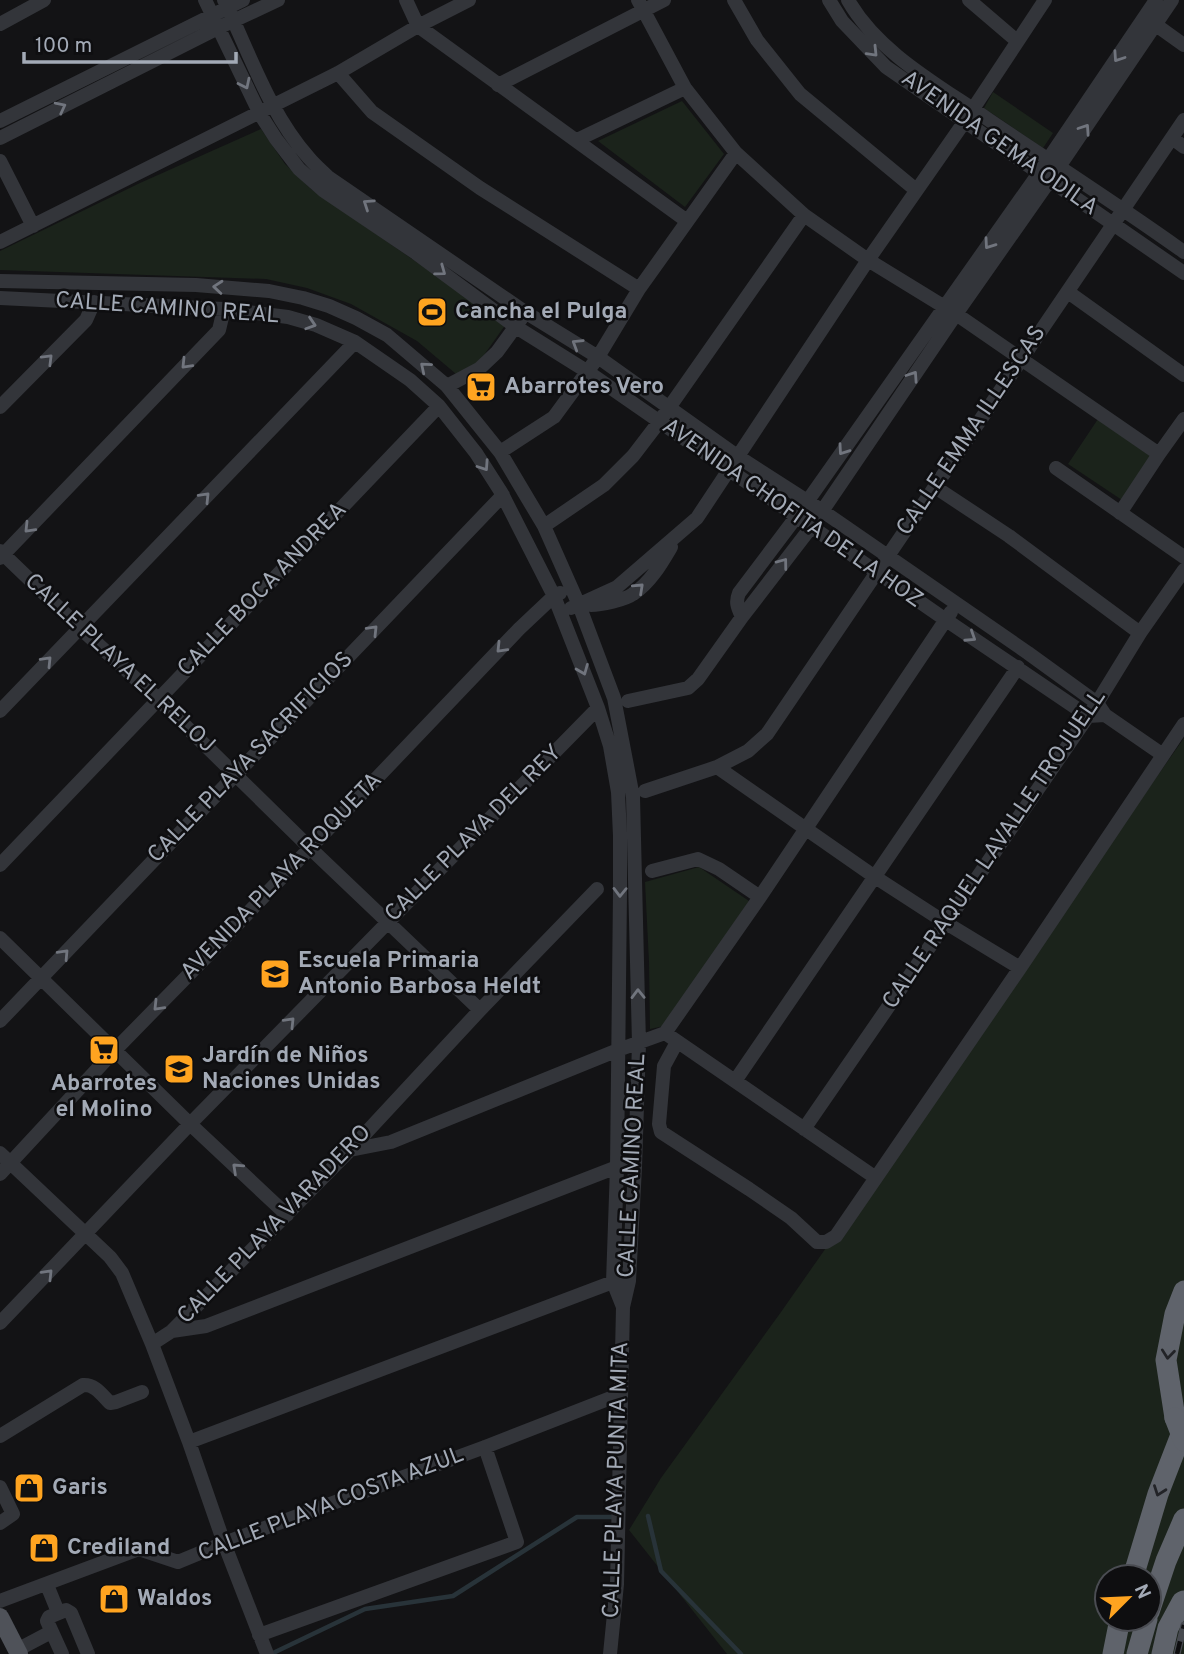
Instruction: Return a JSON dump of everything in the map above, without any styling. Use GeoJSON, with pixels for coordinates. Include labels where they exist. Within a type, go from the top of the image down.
{"type":"FeatureCollection","features":[{"type":"Feature","properties":{"kind":"highway"},"geometry":{"type":"LineString","coordinates":[[1184,1291],[1175,1314],[1166,1360],[1184,1441]]}},
{"type":"Feature","properties":{"kind":"highway"},"geometry":{"type":"LineString","coordinates":[[1137,1563],[1180,1423]]}},
{"type":"Feature","properties":{"kind":"highway"},"geometry":{"type":"LineString","coordinates":[[1163,1570],[1184,1519]]}},
{"type":"Feature","properties":{"kind":"highway"},"geometry":{"type":"LineString","coordinates":[[1161,1654],[1168,1628],[1184,1601]]}},
{"type":"Feature","properties":{"kind":"highway"},"geometry":{"type":"LineString","coordinates":[[1113,1654],[1117,1633]]}},
{"type":"Feature","properties":{"kind":"highway"},"geometry":{"type":"LineString","coordinates":[[1137,1654],[1143,1633]]}},
{"type":"Feature","properties":{"kind":"main road"},"geometry":{"type":"LineString","coordinates":[[0,1616],[18,1652]]}},
{"type":"Feature","properties":{"kind":"street"},"geometry":{"type":"LineString","coordinates":[[0,24],[44,0]]}},
{"type":"Feature","properties":{"kind":"street","name":"AVENIDA CHOFITA DE LA HOZ"},"geometry":{"type":"LineString","coordinates":[[205,0],[260,114],[299,169],[324,191],[598,357],[737,456],[957,604],[1163,755]]}},
{"type":"Feature","properties":{"kind":"street"},"geometry":{"type":"LineString","coordinates":[[0,138],[215,21],[243,0]]}},
{"type":"Feature","properties":{"kind":"street"},"geometry":{"type":"LineString","coordinates":[[229,9],[278,0]]}},
{"type":"Feature","properties":{"kind":"street"},"geometry":{"type":"LineString","coordinates":[[406,0],[418,26],[687,221]]}},
{"type":"Feature","properties":{"kind":"street"},"geometry":{"type":"LineString","coordinates":[[0,242],[338,74],[418,26],[469,0]]}},
{"type":"Feature","properties":{"kind":"street"},"geometry":{"type":"LineString","coordinates":[[498,85],[641,5],[664,0]]}},
{"type":"Feature","properties":{"kind":"street"},"geometry":{"type":"LineString","coordinates":[[734,0],[757,40],[800,94],[916,190]]}},
{"type":"Feature","properties":{"kind":"street","name":"AVENIDA GEMA ODILA"},"geometry":{"type":"LineString","coordinates":[[830,0],[842,20],[886,66],[1054,163],[1184,252]]}},
{"type":"Feature","properties":{"kind":"street","name":"AVENIDA GEMA ODILA"},"geometry":{"type":"LineString","coordinates":[[848,0],[855,13],[894,54],[1045,177],[1184,273]]}},
{"type":"Feature","properties":{"kind":"street"},"geometry":{"type":"LineString","coordinates":[[969,0],[1017,41]]}},
{"type":"Feature","properties":{"kind":"street"},"geometry":{"type":"LineString","coordinates":[[560,612],[579,606],[617,587],[697,518],[1045,0]]}},
{"type":"Feature","properties":{"kind":"street"},"geometry":{"type":"LineString","coordinates":[[1150,21],[1156,0]]}},
{"type":"Feature","properties":{"kind":"street"},"geometry":{"type":"LineString","coordinates":[[742,617],[736,600],[739,593],[950,310],[1045,177],[1150,21],[1172,0]]}},
{"type":"Feature","properties":{"kind":"street"},"geometry":{"type":"LineString","coordinates":[[641,5],[685,88],[736,153],[804,215],[868,260],[950,310],[1159,454]]}},
{"type":"Feature","properties":{"kind":"street","name":"AVENIDA CHOFITA DE LA HOZ"},"geometry":{"type":"LineString","coordinates":[[229,9],[273,106],[307,157],[328,177],[420,247],[516,327],[588,372],[1088,716]]}},
{"type":"Feature","properties":{"kind":"street"},"geometry":{"type":"LineString","coordinates":[[0,121],[215,21]]}},
{"type":"Feature","properties":{"kind":"street"},"geometry":{"type":"LineString","coordinates":[[1150,21],[1184,44]]}},
{"type":"Feature","properties":{"kind":"street"},"geometry":{"type":"LineString","coordinates":[[338,74],[372,112],[480,188],[639,289]]}},
{"type":"Feature","properties":{"kind":"street"},"geometry":{"type":"LineString","coordinates":[[577,140],[685,88]]}},
{"type":"Feature","properties":{"kind":"street","name":"CALLE EMMA ILLESCAS"},"geometry":{"type":"LineString","coordinates":[[645,791],[717,767],[748,751],[767,734],[1114,223],[1178,143],[1184,120]]}},
{"type":"Feature","properties":{"kind":"street"},"geometry":{"type":"LineString","coordinates":[[500,452],[554,417],[598,357],[639,289],[736,153]]}},
{"type":"Feature","properties":{"kind":"street"},"geometry":{"type":"LineString","coordinates":[[0,161],[33,226]]}},
{"type":"Feature","properties":{"kind":"street"},"geometry":{"type":"LineString","coordinates":[[544,526],[604,485],[633,456],[804,215]]}},
{"type":"Feature","properties":{"kind":"street","name":"CALLE CAMINO REAL"},"geometry":{"type":"LineString","coordinates":[[0,281],[196,285],[270,291],[330,306],[387,335],[447,386],[500,452],[544,526],[579,606],[614,698],[634,797],[639,1044],[629,1281],[623,1307]]}},
{"type":"Feature","properties":{"kind":"street"},"geometry":{"type":"LineString","coordinates":[[1068,292],[1184,375]]}},
{"type":"Feature","properties":{"kind":"street","name":"CALLE CAMINO REAL"},"geometry":{"type":"LineString","coordinates":[[0,298],[224,310],[288,317],[316,325],[355,342],[410,380],[439,406],[503,495],[554,596],[598,708],[610,746],[618,792],[620,836],[617,1167],[613,1282],[623,1307]]}},
{"type":"Feature","properties":{"kind":"street"},"geometry":{"type":"LineString","coordinates":[[0,407],[86,320],[94,302]]}},
{"type":"Feature","properties":{"kind":"street"},"geometry":{"type":"LineString","coordinates":[[1,554],[219,330],[224,310]]}},
{"type":"Feature","properties":{"kind":"street"},"geometry":{"type":"LineString","coordinates":[[628,701],[688,688],[698,679],[811,526],[950,310]]}},
{"type":"Feature","properties":{"kind":"street"},"geometry":{"type":"LineString","coordinates":[[447,386],[480,369],[497,352],[525,312]]}},
{"type":"Feature","properties":{"kind":"street"},"geometry":{"type":"LineString","coordinates":[[0,711],[355,342]]}},
{"type":"Feature","properties":{"kind":"street","name":"CALLE BOCA ANDREA"},"geometry":{"type":"LineString","coordinates":[[0,865],[439,406]]}},
{"type":"Feature","properties":{"kind":"street"},"geometry":{"type":"LineString","coordinates":[[1120,513],[1184,419]]}},
{"type":"Feature","properties":{"kind":"street"},"geometry":{"type":"LineString","coordinates":[[1056,468],[1184,557]]}},
{"type":"Feature","properties":{"kind":"street"},"geometry":{"type":"LineString","coordinates":[[935,487],[1009,536],[1140,633]]}},
{"type":"Feature","properties":{"kind":"street","name":"CALLE PLAYA SACRIFICIOS"},"geometry":{"type":"LineString","coordinates":[[0,1021],[503,495]]}},
{"type":"Feature","properties":{"kind":"street","name":"CALLE PLAYA EL RELOJ"},"geometry":{"type":"LineString","coordinates":[[1,554],[158,699],[480,1010]]}},
{"type":"Feature","properties":{"kind":"street","name":"CALLE RAQUEL LAVALLE TROJUELL"},"geometry":{"type":"LineString","coordinates":[[804,1129],[1088,716],[1101,709],[1140,633],[1184,570]]}},
{"type":"Feature","properties":{"kind":"street","name":"AVENIDA PLAYA ROQUETA"},"geometry":{"type":"LineString","coordinates":[[4,1163],[519,629],[554,596],[572,589]]}},
{"type":"Feature","properties":{"kind":"street"},"geometry":{"type":"LineString","coordinates":[[957,604],[760,897],[671,1038],[664,1066],[659,1124],[661,1132],[780,1211],[817,1242],[826,1242],[836,1237],[1184,724]]}},
{"type":"Feature","properties":{"kind":"street"},"geometry":{"type":"LineString","coordinates":[[735,1081],[1018,667]]}},
{"type":"Feature","properties":{"kind":"street","name":"CALLE PLAYA DEL REY"},"geometry":{"type":"LineString","coordinates":[[0,1323],[190,1124],[598,708]]}},
{"type":"Feature","properties":{"kind":"street"},"geometry":{"type":"LineString","coordinates":[[717,767],[875,877],[1020,968]]}},
{"type":"Feature","properties":{"kind":"street"},"geometry":{"type":"LineString","coordinates":[[652,871],[698,859],[719,869],[760,897]]}},
{"type":"Feature","properties":{"kind":"street","name":"CALLE PLAYA VARADERO"},"geometry":{"type":"LineString","coordinates":[[152,1344],[172,1331],[287,1215],[597,889]]}},
{"type":"Feature","properties":{"kind":"street"},"geometry":{"type":"LineString","coordinates":[[0,938],[287,1215]]}},
{"type":"Feature","properties":{"kind":"street"},"geometry":{"type":"LineString","coordinates":[[350,1150],[391,1142],[618,1050],[671,1038],[876,1178]]}},
{"type":"Feature","properties":{"kind":"street"},"geometry":{"type":"LineString","coordinates":[[4,1163],[87,1234],[110,1256],[122,1273],[152,1344],[266,1652]]}},
{"type":"Feature","properties":{"kind":"street"},"geometry":{"type":"LineString","coordinates":[[172,1331],[206,1326],[617,1167],[635,1167]]}},
{"type":"Feature","properties":{"kind":"street"},"geometry":{"type":"LineString","coordinates":[[189,1442],[613,1282],[629,1281]]}},
{"type":"Feature","properties":{"kind":"street","name":"CALLE PLAYA PUNTA MITA"},"geometry":{"type":"LineString","coordinates":[[610,1654],[618,1584],[623,1307]]}},
{"type":"Feature","properties":{"kind":"street"},"geometry":{"type":"LineString","coordinates":[[0,1436],[83,1385],[95,1388],[110,1403],[142,1392]]}},
{"type":"Feature","properties":{"kind":"street","name":"CALLE PLAYA COSTA AZUL"},"geometry":{"type":"LineString","coordinates":[[0,1601],[139,1549],[178,1562],[621,1394]]}},
{"type":"Feature","properties":{"kind":"street"},"geometry":{"type":"LineString","coordinates":[[260,1635],[517,1542],[485,1447]]}},
{"type":"Feature","properties":{"kind":"street"},"geometry":{"type":"LineString","coordinates":[[0,1523],[13,1514],[1,1489]]}},
{"type":"Feature","properties":{"kind":"street"},"geometry":{"type":"LineString","coordinates":[[47,1585],[58,1612]]}},
{"type":"Feature","properties":{"kind":"street"},"geometry":{"type":"LineString","coordinates":[[61,1654],[47,1621],[49,1617],[66,1610],[71,1613],[88,1654]]}},
{"type":"Feature","properties":{"kind":"street"},"geometry":{"type":"LineString","coordinates":[[18,1652],[51,1632]]}},
{"type":"Feature","properties":{"kind":"shaded area"},"geometry":{"type":"Polygon","coordinates":[[[993,92],[1053,133],[1043,148],[984,108],[993,92]]]}},
{"type":"Feature","properties":{"kind":"shaded area"},"geometry":{"type":"Polygon","coordinates":[[[682,101],[724,154],[685,207],[598,141],[682,101]]]}},
{"type":"Feature","properties":{"kind":"shaded area"},"geometry":{"type":"Polygon","coordinates":[[[261,129],[285,164],[311,189],[506,324],[484,355],[462,379],[417,341],[351,304],[307,288],[266,279],[0,270],[0,251],[140,183],[261,129]]]}},
{"type":"Feature","properties":{"kind":"shaded area"},"geometry":{"type":"Polygon","coordinates":[[[1098,419],[1153,458],[1125,502],[1068,464],[1098,419]]]}},
{"type":"Feature","properties":{"kind":"shaded area"},"geometry":{"type":"Polygon","coordinates":[[[1184,738],[1184,1654],[727,1654],[629,1530],[661,1478],[781,1312],[1184,738]]]}},
{"type":"Feature","properties":{"kind":"shaded area"},"geometry":{"type":"Polygon","coordinates":[[[699,867],[749,901],[664,1026],[650,1029],[645,882],[699,867]]]}},
{"type":"Feature","properties":{"kind":"waterway"},"geometry":{"type":"LineString","coordinates":[[648,1516],[661,1571],[741,1654]]}},
{"type":"Feature","properties":{"kind":"waterway"},"geometry":{"type":"LineString","coordinates":[[271,1654],[365,1609],[453,1596],[577,1517],[617,1517]]}},
{"type":"Feature","properties":{"kind":"railway"},"geometry":{"type":"LineString","coordinates":[[1177,1654],[1184,1625]]}},
{"type":"Feature","properties":{"kind":"place","name":"Cancha el Pulga"},"geometry":{"type":"Point","coordinates":[432,312]}},
{"type":"Feature","properties":{"kind":"place","name":"Abarrotes Vero"},"geometry":{"type":"Point","coordinates":[481,387]}},
{"type":"Feature","properties":{"kind":"place","name":"Escuela Primaria Antonio Barbosa Heldt"},"geometry":{"type":"Point","coordinates":[275,974]}},
{"type":"Feature","properties":{"kind":"place","name":"Abarrotes el Molino"},"geometry":{"type":"Point","coordinates":[104,1050]}},
{"type":"Feature","properties":{"kind":"place","name":"Jardín de Niños Naciones Unidas"},"geometry":{"type":"Point","coordinates":[179,1069]}},
{"type":"Feature","properties":{"kind":"place","name":"Garis"},"geometry":{"type":"Point","coordinates":[29,1488]}},
{"type":"Feature","properties":{"kind":"place","name":"Crediland"},"geometry":{"type":"Point","coordinates":[44,1548]}},
{"type":"Feature","properties":{"kind":"place","name":"Waldos"},"geometry":{"type":"Point","coordinates":[114,1599]}}]}
